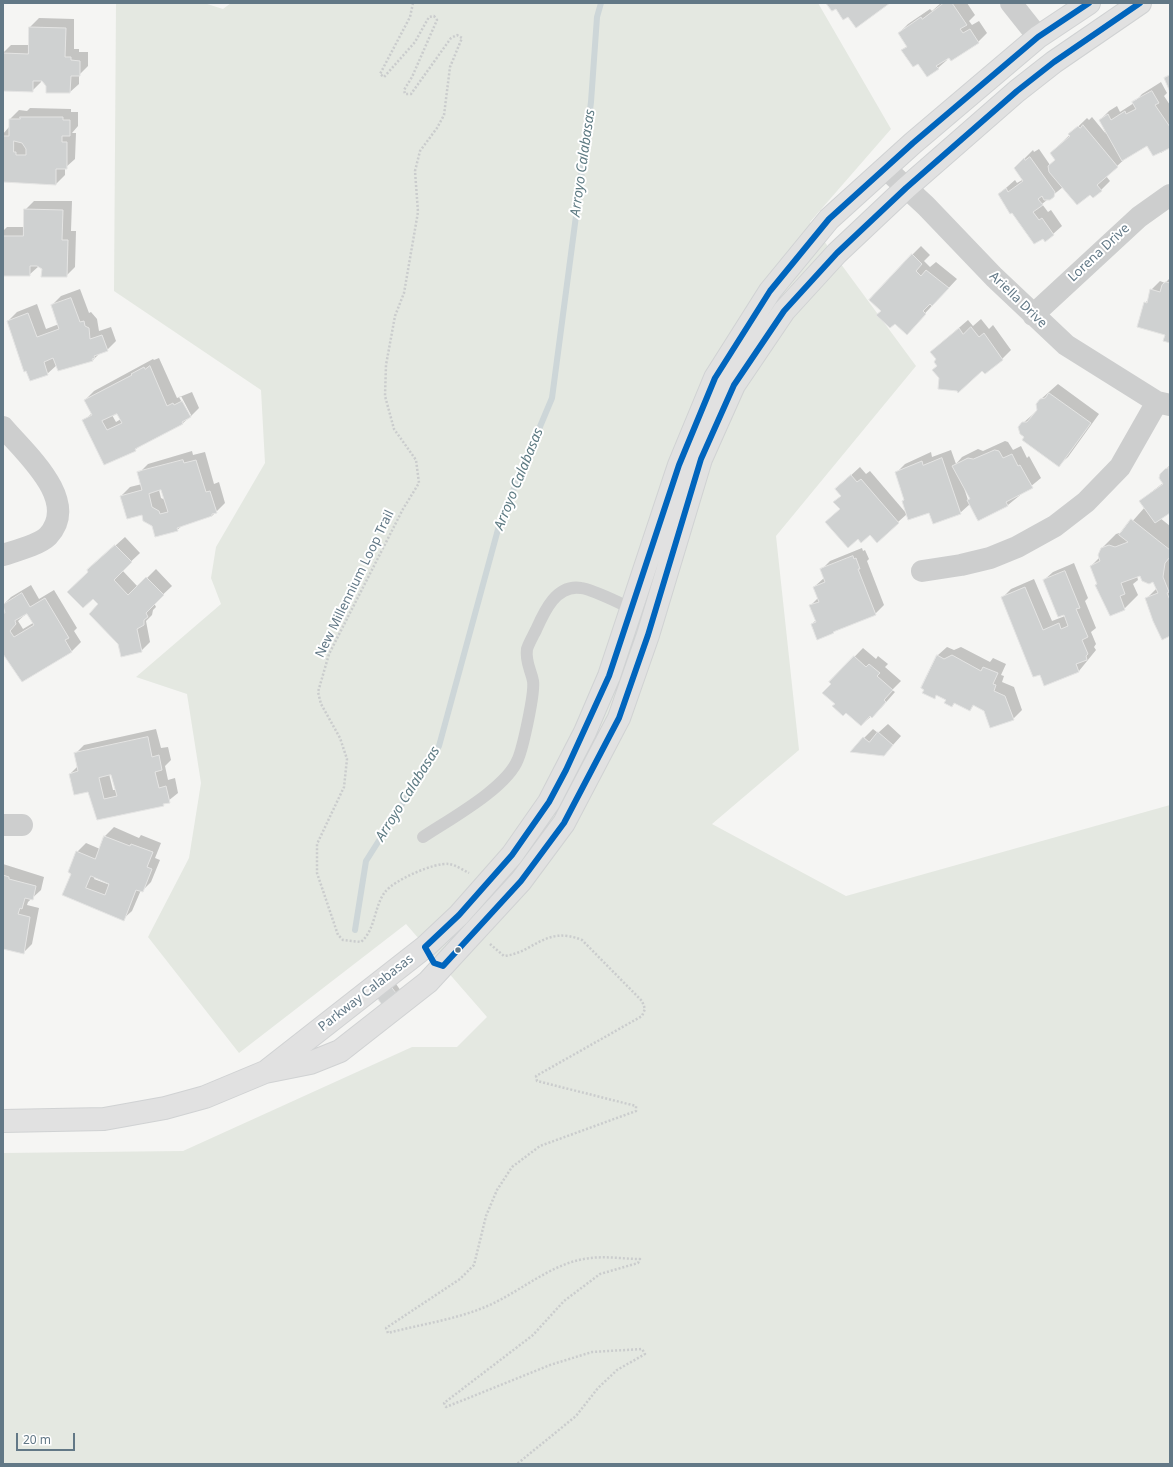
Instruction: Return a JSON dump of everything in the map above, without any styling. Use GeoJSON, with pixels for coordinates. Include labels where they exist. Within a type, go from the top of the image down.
{"type":"FeatureCollection","features":[{"type":"Feature","properties":{"kind":"street"},"geometry":{"type":"LineString","coordinates":[[1012,3],[1038,37],[1054,62]]}},
{"type":"Feature","properties":{"kind":"street","name":"Parkway Calabasas"},"geometry":{"type":"LineString","coordinates":[[265,1072],[425,947],[459,915],[512,855],[549,802],[585,732],[609,676],[679,465],[715,378],[770,291],[829,219],[885,168],[1038,37],[1089,3]]}},
{"type":"Feature","properties":{"kind":"street","name":"Parkway Calabasas"},"geometry":{"type":"LineString","coordinates":[[3,1121],[104,1119],[164,1108],[205,1097],[265,1072],[310,1063],[340,1051],[377,1024],[428,982],[485,922],[521,881],[564,823],[619,718],[648,636],[701,459],[734,385],[784,311],[837,253],[906,188],[1017,91],[1054,62],[1140,3]]}},
{"type":"Feature","properties":{"kind":"street","name":"Ariella Drive"},"geometry":{"type":"LineString","coordinates":[[885,168],[938,218],[1033,316],[1066,345],[1163,403]]}},
{"type":"Feature","properties":{"kind":"street","name":"Lorena Drive"},"geometry":{"type":"LineString","coordinates":[[1033,316],[1139,217],[1170,195]]}},
{"type":"Feature","properties":{"kind":"street"},"geometry":{"type":"LineString","coordinates":[[922,571],[961,566],[990,558],[1017,547],[1055,526],[1086,502],[1120,466],[1163,403]]}},
{"type":"Feature","properties":{"kind":"street"},"geometry":{"type":"LineString","coordinates":[[3,426],[52,485],[58,502],[58,521],[47,537],[29,546],[3,555]]}},
{"type":"Feature","properties":{"kind":"street"},"geometry":{"type":"LineString","coordinates":[[425,947],[434,963],[443,966]]}},
{"type":"Feature","properties":{"kind":"street"},"geometry":{"type":"LineString","coordinates":[[359,998],[377,1024]]}},
{"type":"Feature","properties":{"kind":"lane"},"geometry":{"type":"LineString","coordinates":[[424,837],[488,794],[507,776],[518,759],[529,716],[533,683],[526,660],[528,648],[545,609],[554,598],[570,589],[581,588],[632,608]]}},
{"type":"Feature","properties":{"kind":"path","name":"New Millennium Loop Trail"},"geometry":{"type":"LineString","coordinates":[[413,3],[410,17],[380,74],[384,77],[415,42],[429,17],[434,16],[437,20],[412,77],[404,90],[405,94],[411,94],[451,38],[457,35],[462,38],[450,67],[444,115],[437,128],[420,151],[415,171],[418,212],[404,293],[395,316],[386,365],[385,396],[394,430],[416,460],[419,483],[403,509],[329,654],[318,692],[322,704],[340,738],[347,759],[344,787],[317,844],[317,873],[338,935],[343,940],[361,942],[368,936],[384,892],[398,880],[441,864],[451,864],[470,874],[474,877],[479,892]]}},
{"type":"Feature","properties":{"kind":"path"},"geometry":{"type":"LineString","coordinates":[[485,922],[489,942],[504,956],[511,955],[548,937],[556,935],[574,936],[582,940],[642,1001],[645,1009],[642,1016],[536,1076],[537,1081],[636,1106],[636,1110],[540,1146],[512,1167],[497,1190],[486,1216],[474,1265],[460,1279],[386,1328],[388,1333],[480,1310],[509,1296],[540,1276],[556,1268],[590,1258],[640,1259],[638,1263],[600,1274],[564,1301],[533,1335],[444,1403],[446,1407],[550,1365],[592,1352],[642,1349],[645,1354],[617,1370],[598,1388],[576,1416],[517,1464]]}},
{"type":"Feature","properties":{"kind":"shaded area"},"geometry":{"type":"Polygon","coordinates":[[[116,3],[204,3],[223,9],[231,3],[818,3],[891,129],[810,222],[916,366],[776,536],[799,750],[712,824],[846,896],[1170,805],[1170,1464],[3,1464],[3,1153],[183,1151],[412,1047],[457,1047],[487,1017],[406,924],[239,1053],[148,937],[189,858],[201,783],[187,694],[136,677],[221,604],[211,578],[216,547],[265,463],[261,390],[114,291],[116,3]]]}},
{"type":"Feature","properties":{"kind":"building"},"geometry":{"type":"Polygon","coordinates":[[[826,3],[890,3],[856,28],[848,17],[843,20],[836,9],[832,11],[826,3]]]}},
{"type":"Feature","properties":{"kind":"building"},"geometry":{"type":"Polygon","coordinates":[[[944,3],[952,3],[967,25],[960,29],[963,33],[970,29],[979,43],[951,61],[949,58],[936,66],[939,69],[927,77],[918,64],[913,67],[901,50],[907,47],[898,33],[921,17],[922,19],[944,3]]]}},
{"type":"Feature","properties":{"kind":"building"},"geometry":{"type":"Polygon","coordinates":[[[29,27],[66,28],[65,57],[71,57],[71,60],[80,61],[80,76],[71,76],[70,93],[46,93],[46,86],[42,81],[33,81],[33,92],[3,91],[3,53],[28,54],[29,27]]]}},
{"type":"Feature","properties":{"kind":"building"},"geometry":{"type":"Polygon","coordinates":[[[1170,75],[1170,92],[1164,78],[1170,75]]]}},
{"type":"Feature","properties":{"kind":"building"},"geometry":{"type":"Polygon","coordinates":[[[1152,91],[1159,103],[1155,105],[1170,127],[1170,148],[1153,156],[1147,146],[1122,161],[1099,120],[1108,114],[1111,120],[1125,111],[1126,114],[1136,109],[1132,102],[1152,91]]]}},
{"type":"Feature","properties":{"kind":"building"},"geometry":{"type":"Polygon","coordinates":[[[20,117],[63,117],[63,120],[70,120],[70,136],[62,136],[62,142],[67,142],[67,169],[56,169],[56,185],[3,182],[3,136],[9,136],[9,119],[20,119],[20,117]],[[14,141],[14,152],[16,152],[16,155],[26,155],[26,149],[22,143],[14,141]]]}},
{"type":"Feature","properties":{"kind":"building"},"geometry":{"type":"Polygon","coordinates":[[[1083,125],[1118,167],[1097,185],[1102,191],[1093,198],[1090,195],[1077,205],[1049,172],[1048,166],[1055,160],[1050,153],[1070,136],[1068,134],[1078,126],[1080,128],[1083,125]]]}},
{"type":"Feature","properties":{"kind":"building"},"geometry":{"type":"Polygon","coordinates":[[[1030,157],[1055,192],[1054,197],[1050,200],[1044,200],[1042,196],[1038,199],[1043,205],[1033,212],[1039,220],[1042,218],[1054,235],[1045,242],[1043,239],[1034,244],[1012,213],[1010,214],[998,194],[1006,188],[1008,192],[1023,181],[1014,168],[1024,158],[1025,160],[1030,157]]]}},
{"type":"Feature","properties":{"kind":"building"},"geometry":{"type":"Polygon","coordinates":[[[24,209],[63,210],[62,240],[68,240],[67,277],[41,277],[42,269],[37,266],[30,266],[30,276],[3,276],[3,236],[23,236],[24,209]]]}},
{"type":"Feature","properties":{"kind":"building"},"geometry":{"type":"Polygon","coordinates":[[[912,254],[922,264],[916,271],[921,276],[926,270],[949,288],[932,306],[930,304],[923,311],[926,314],[907,335],[895,324],[890,328],[876,315],[881,311],[869,300],[912,254]]]}},
{"type":"Feature","properties":{"kind":"building"},"geometry":{"type":"Polygon","coordinates":[[[1166,282],[1170,283],[1170,343],[1163,341],[1165,335],[1137,327],[1144,302],[1147,303],[1150,289],[1160,292],[1162,285],[1166,282]]]}},
{"type":"Feature","properties":{"kind":"building"},"geometry":{"type":"Polygon","coordinates":[[[71,298],[80,322],[84,321],[85,326],[89,328],[90,339],[102,335],[108,351],[94,356],[95,358],[92,359],[93,361],[58,371],[53,358],[44,362],[48,375],[30,381],[26,371],[24,372],[7,321],[28,313],[37,337],[59,329],[51,305],[71,298]]]}},
{"type":"Feature","properties":{"kind":"building"},"geometry":{"type":"Polygon","coordinates":[[[971,327],[979,337],[984,333],[1003,360],[985,374],[982,371],[958,393],[957,391],[938,389],[939,378],[932,370],[937,366],[934,362],[936,359],[930,352],[959,328],[963,334],[971,327]]]}},
{"type":"Feature","properties":{"kind":"building"},"geometry":{"type":"Polygon","coordinates":[[[150,366],[167,406],[173,403],[174,405],[182,401],[191,417],[182,422],[183,424],[135,449],[136,451],[104,465],[82,420],[92,415],[84,400],[132,375],[131,374],[144,367],[145,369],[150,366]],[[117,414],[102,421],[107,430],[122,423],[117,414]]]}},
{"type":"Feature","properties":{"kind":"building"},"geometry":{"type":"Polygon","coordinates":[[[1049,393],[1091,423],[1059,467],[1022,440],[1024,437],[1020,434],[1018,427],[1022,422],[1027,422],[1037,410],[1036,404],[1040,399],[1045,398],[1049,393]]]}},
{"type":"Feature","properties":{"kind":"building"},"geometry":{"type":"Polygon","coordinates":[[[995,450],[999,451],[1003,458],[1012,454],[1018,466],[1020,465],[1033,488],[1006,502],[1008,506],[978,521],[967,500],[970,499],[952,466],[968,458],[973,459],[995,450]]]}},
{"type":"Feature","properties":{"kind":"building"},"geometry":{"type":"Polygon","coordinates":[[[942,458],[961,514],[933,524],[929,513],[908,520],[902,501],[904,500],[895,472],[922,461],[923,465],[942,458]]]}},
{"type":"Feature","properties":{"kind":"building"},"geometry":{"type":"Polygon","coordinates":[[[183,460],[184,463],[196,460],[206,492],[210,491],[217,513],[177,528],[178,531],[155,537],[152,526],[143,521],[142,515],[127,519],[120,496],[142,490],[137,472],[183,460]],[[161,490],[149,494],[152,507],[159,511],[160,514],[168,512],[161,490]]]}},
{"type":"Feature","properties":{"kind":"building"},"geometry":{"type":"Polygon","coordinates":[[[1169,468],[1170,513],[1155,523],[1139,501],[1163,484],[1159,478],[1160,474],[1165,469],[1169,468]]]}},
{"type":"Feature","properties":{"kind":"building"},"geometry":{"type":"Polygon","coordinates":[[[851,475],[857,482],[861,479],[899,523],[877,543],[870,535],[861,543],[858,539],[848,548],[825,522],[840,509],[833,502],[841,496],[835,489],[851,475]]]}},
{"type":"Feature","properties":{"kind":"building"},"geometry":{"type":"Polygon","coordinates":[[[1131,519],[1170,550],[1170,557],[1165,563],[1163,577],[1169,592],[1167,593],[1170,600],[1170,636],[1162,640],[1153,621],[1145,598],[1158,593],[1153,582],[1149,584],[1142,581],[1140,576],[1121,583],[1125,594],[1120,596],[1125,610],[1110,616],[1095,585],[1097,584],[1090,566],[1100,561],[1098,555],[1101,548],[1109,545],[1115,547],[1128,542],[1119,535],[1131,519]]]}},
{"type":"Feature","properties":{"kind":"building"},"geometry":{"type":"Polygon","coordinates":[[[115,545],[132,562],[114,580],[128,595],[146,577],[164,595],[146,613],[148,617],[144,620],[144,625],[137,629],[142,652],[121,657],[118,644],[89,614],[98,604],[93,599],[83,608],[67,592],[88,572],[87,570],[115,545]]]}},
{"type":"Feature","properties":{"kind":"building"},"geometry":{"type":"Polygon","coordinates":[[[853,556],[854,559],[856,558],[860,569],[858,569],[876,615],[817,640],[811,624],[816,622],[809,605],[819,602],[813,587],[825,582],[820,569],[853,556]]]}},
{"type":"Feature","properties":{"kind":"building"},"geometry":{"type":"Polygon","coordinates":[[[1065,571],[1080,608],[1076,609],[1088,637],[1082,640],[1088,654],[1086,656],[1087,660],[1076,664],[1079,672],[1044,686],[1040,675],[1033,677],[1001,597],[1025,587],[1043,630],[1059,623],[1061,629],[1068,626],[1064,615],[1058,617],[1043,580],[1065,571]]]}},
{"type":"Feature","properties":{"kind":"building"},"geometry":{"type":"Polygon","coordinates":[[[22,593],[30,607],[45,598],[69,638],[65,640],[72,652],[22,682],[3,654],[3,613],[5,613],[3,605],[22,593]],[[27,614],[15,621],[16,624],[10,631],[14,637],[34,625],[27,614]]]}},
{"type":"Feature","properties":{"kind":"building"},"geometry":{"type":"Polygon","coordinates":[[[937,655],[944,659],[952,655],[981,671],[983,667],[998,673],[993,684],[996,685],[994,691],[1005,696],[1014,720],[990,728],[984,711],[973,705],[970,711],[954,703],[952,707],[944,703],[946,700],[936,695],[935,699],[922,693],[924,690],[921,688],[937,655]]]}},
{"type":"Feature","properties":{"kind":"building"},"geometry":{"type":"Polygon","coordinates":[[[854,656],[866,667],[869,664],[880,673],[877,676],[893,690],[884,700],[886,702],[872,718],[870,716],[861,726],[846,713],[843,716],[832,706],[835,704],[822,693],[831,684],[829,682],[854,656]]]}},
{"type":"Feature","properties":{"kind":"building"},"geometry":{"type":"Polygon","coordinates":[[[878,732],[893,745],[884,756],[850,752],[863,737],[869,742],[878,732]]]}},
{"type":"Feature","properties":{"kind":"building"},"geometry":{"type":"Polygon","coordinates":[[[148,737],[152,757],[159,755],[162,770],[155,772],[159,788],[166,786],[170,803],[163,804],[164,806],[97,820],[88,792],[74,795],[69,774],[78,771],[74,753],[148,737]],[[111,775],[99,778],[104,799],[117,796],[111,775]]]}},
{"type":"Feature","properties":{"kind":"building"},"geometry":{"type":"Polygon","coordinates":[[[104,836],[130,846],[131,844],[153,852],[147,867],[152,869],[143,892],[136,890],[124,921],[62,895],[71,874],[68,872],[76,851],[95,859],[104,836]],[[91,876],[86,888],[105,895],[109,884],[91,876]]]}},
{"type":"Feature","properties":{"kind":"building"},"geometry":{"type":"Polygon","coordinates":[[[3,875],[9,877],[9,879],[36,886],[33,900],[25,898],[22,909],[20,908],[18,914],[30,917],[24,954],[3,949],[3,875]]]}},
{"type":"Feature","properties":{"kind":"building"},"geometry":{"type":"Polygon","coordinates":[[[389,984],[400,998],[385,1009],[375,995],[389,984]]]}},
{"type":"Feature","properties":{"kind":"waterway","name":"Arroyo Calabasas"},"geometry":{"type":"LineString","coordinates":[[355,930],[366,861],[439,746],[500,522],[552,398],[591,102],[597,17],[601,3]]}},
{"type":"Feature","properties":{"kind":"transit line"},"geometry":{"type":"LineString","coordinates":[[1089,3],[1038,37],[913,143],[829,219],[770,291],[715,378],[679,465],[609,676],[566,770],[549,802],[512,855],[459,915],[425,947],[434,963],[443,966],[521,881],[564,823],[619,718],[648,635],[701,459],[734,385],[784,311],[837,253],[906,188],[1017,91],[1054,62],[1140,3]]}}]}
